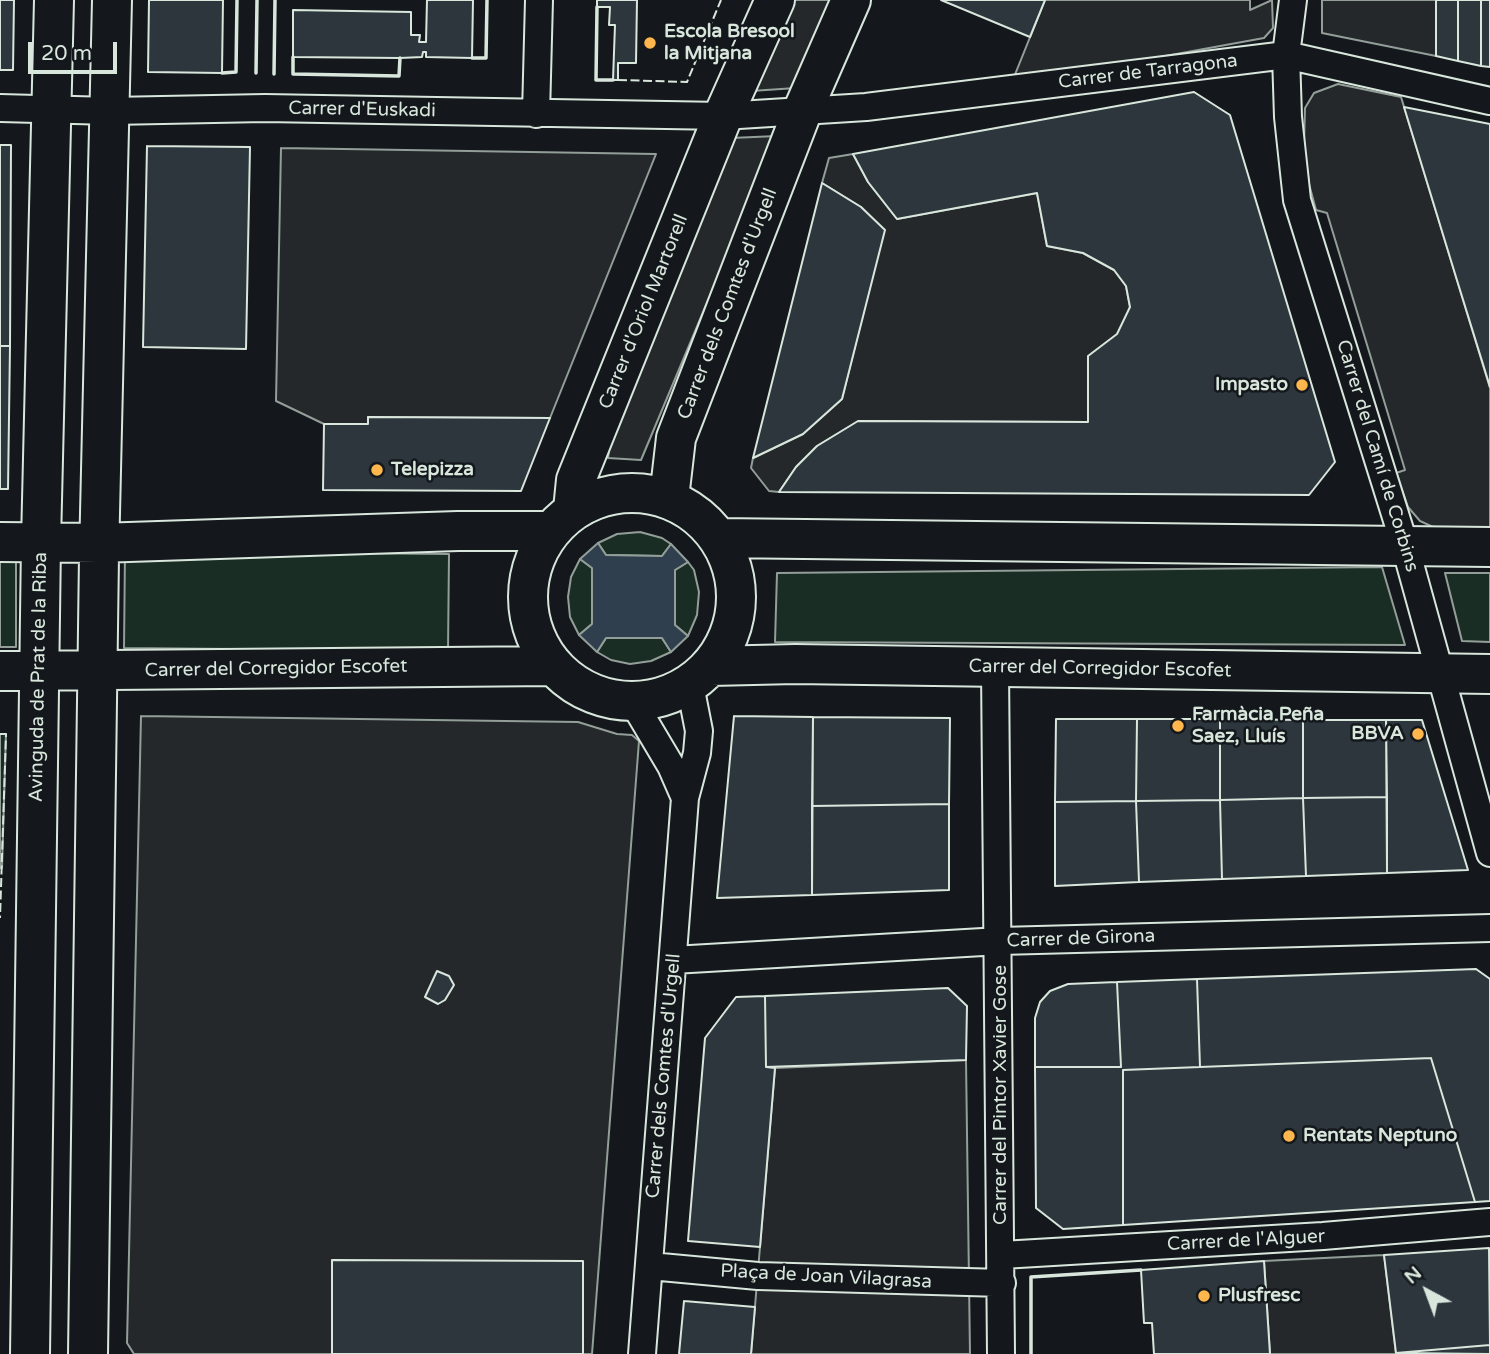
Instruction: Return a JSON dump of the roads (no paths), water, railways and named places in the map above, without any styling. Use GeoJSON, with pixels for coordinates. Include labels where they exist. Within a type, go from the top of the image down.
{"type":"FeatureCollection","features":[{"type":"Feature","properties":{"kind":"street","name":"Avinguda de Prat de la Riba"},"geometry":{"type":"LineString","coordinates":[[30,1354],[41,542],[54,0]]}},
{"type":"Feature","properties":{"kind":"street"},"geometry":{"type":"LineString","coordinates":[[88,1354],[99,542],[112,0]]}},
{"type":"Feature","properties":{"kind":"street"},"geometry":{"type":"LineString","coordinates":[[536,114],[539,0]]}},
{"type":"Feature","properties":{"kind":"street","name":"Carrer d'Oriol Martorell"},"geometry":{"type":"LineString","coordinates":[[562,521],[576,480],[723,116],[775,0]]}},
{"type":"Feature","properties":{"kind":"street","name":"Carrer dels Comtes d'Urgell"},"geometry":{"type":"LineString","coordinates":[[669,498],[676,438],[802,112],[850,0]]}},
{"type":"Feature","properties":{"kind":"street","name":"Carrer del Camí de Corbins"},"geometry":{"type":"LineString","coordinates":[[1293,0],[1286,55],[1288,117],[1297,200],[1405,546],[1490,853]]}},
{"type":"Feature","properties":{"kind":"street","name":"Carrer de Tarragona"},"geometry":{"type":"LineString","coordinates":[[802,112],[1286,55],[1490,101]]}},
{"type":"Feature","properties":{"kind":"street","name":"Carrer d'Euskadi"},"geometry":{"type":"LineString","coordinates":[[0,108],[111,111],[265,108],[723,116]]}},
{"type":"Feature","properties":{"kind":"street"},"geometry":{"type":"LineString","coordinates":[[723,116],[802,112]]}},
{"type":"Feature","properties":{"kind":"street"},"geometry":{"type":"LineString","coordinates":[[636,492],[669,498],[697,514],[719,538],[733,570],[737,604],[729,637],[700,676],[663,697],[634,702],[604,698],[575,686],[552,666],[534,632],[529,614],[528,585],[536,556],[562,521],[604,496],[636,492]]}},
{"type":"Feature","properties":{"kind":"street"},"geometry":{"type":"LineString","coordinates":[[0,542],[99,542],[458,531],[562,521]]}},
{"type":"Feature","properties":{"kind":"street"},"geometry":{"type":"LineString","coordinates":[[719,538],[1490,547]]}},
{"type":"Feature","properties":{"kind":"street","name":"Carrer del Corregidor Escofet"},"geometry":{"type":"LineString","coordinates":[[0,671],[552,666]]}},
{"type":"Feature","properties":{"kind":"street","name":"Carrer del Corregidor Escofet"},"geometry":{"type":"LineString","coordinates":[[700,676],[995,667],[1490,674]]}},
{"type":"Feature","properties":{"kind":"street","name":"Carrer del Pintor Xavier Gose"},"geometry":{"type":"LineString","coordinates":[[995,667],[1000,941],[1002,1354]]}},
{"type":"Feature","properties":{"kind":"street","name":"Carrer dels Comtes d'Urgell"},"geometry":{"type":"LineString","coordinates":[[642,1354],[685,798],[697,753],[700,676]]}},
{"type":"Feature","properties":{"kind":"street","name":"Carrer dels Comtes d'Urgell"},"geometry":{"type":"LineString","coordinates":[[634,702],[671,766],[685,798]]}},
{"type":"Feature","properties":{"kind":"street","name":"Carrer de Girona"},"geometry":{"type":"LineString","coordinates":[[673,960],[1000,941],[1490,928]]}},
{"type":"Feature","properties":{"kind":"street","name":"Carrer de l'Alguer"},"geometry":{"type":"LineString","coordinates":[[1002,1255],[1323,1236],[1490,1222]]}},
{"type":"Feature","properties":{"kind":"street","name":"Plaça de Joan Vilagrasa"},"geometry":{"type":"LineString","coordinates":[[650,1266],[758,1276],[1002,1283]]}},
{"type":"Feature","properties":{"kind":"water"},"geometry":{"type":"Polygon","coordinates":[[[598,543],[606,555],[662,556],[671,544],[688,562],[675,570],[675,625],[688,636],[671,652],[662,638],[606,638],[597,652],[579,635],[592,624],[592,568],[580,559],[598,543]]]}},
{"type":"Feature","properties":{"kind":"place","name":"Escola Bresool la Mitjana"},"geometry":{"type":"Point","coordinates":[650,43]}},
{"type":"Feature","properties":{"kind":"place","name":"Impasto"},"geometry":{"type":"Point","coordinates":[1302,385]}},
{"type":"Feature","properties":{"kind":"place","name":"Telepizza"},"geometry":{"type":"Point","coordinates":[377,470]}},
{"type":"Feature","properties":{"kind":"place","name":"Farmàcia Peña Saez, Lluís"},"geometry":{"type":"Point","coordinates":[1178,726]}},
{"type":"Feature","properties":{"kind":"place","name":"BBVA"},"geometry":{"type":"Point","coordinates":[1418,734]}},
{"type":"Feature","properties":{"kind":"place","name":"Rentats Neptuno"},"geometry":{"type":"Point","coordinates":[1289,1136]}},
{"type":"Feature","properties":{"kind":"place","name":"Plusfresc"},"geometry":{"type":"Point","coordinates":[1204,1296]}}]}
